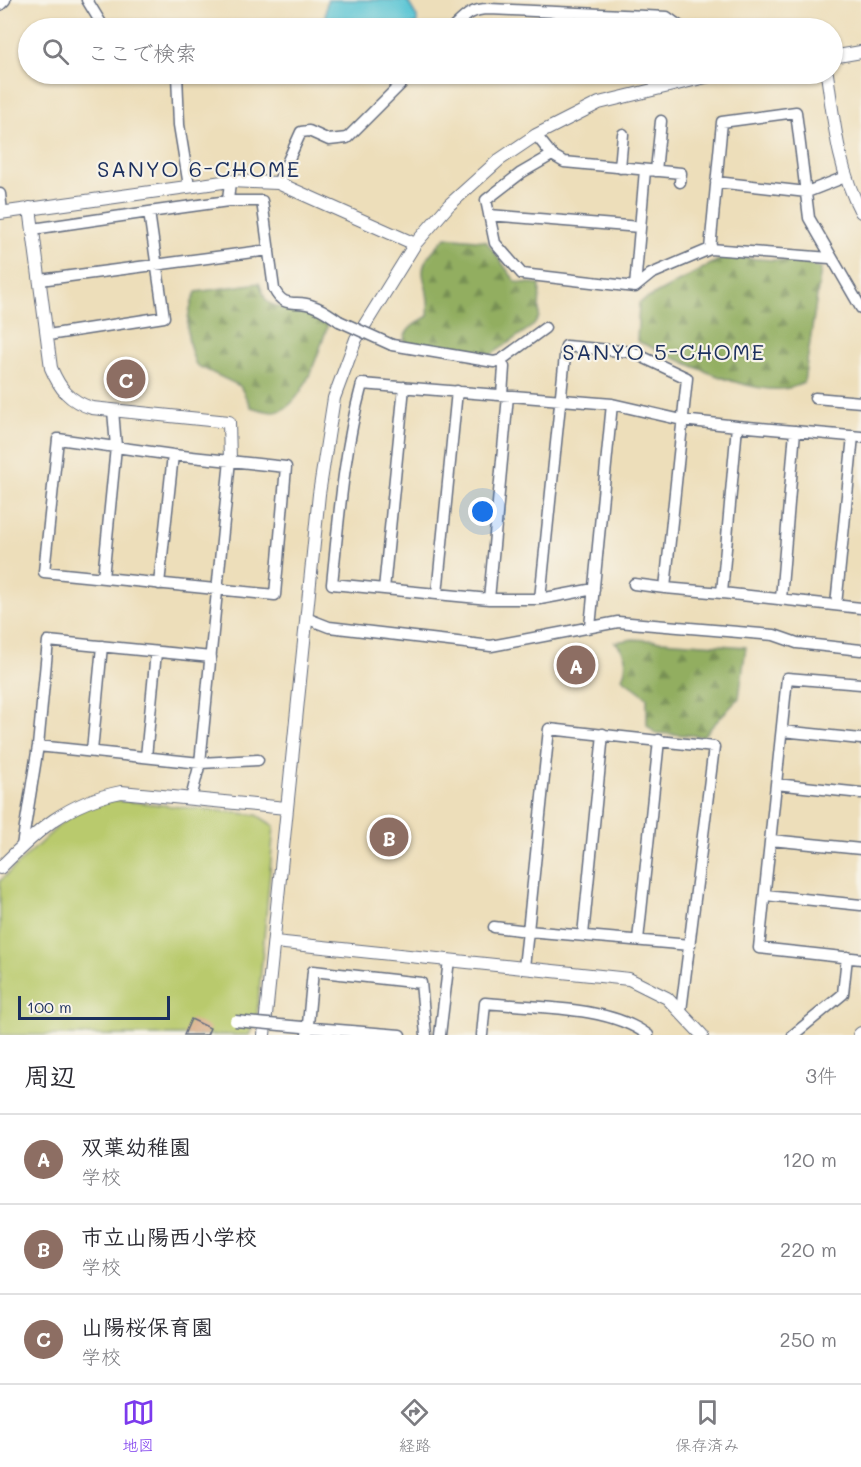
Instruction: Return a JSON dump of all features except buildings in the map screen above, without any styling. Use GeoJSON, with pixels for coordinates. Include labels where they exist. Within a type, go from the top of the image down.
{"type":"FeatureCollection","features":[{"type":"Feature","properties":{"kind":"street"},"geometry":{"type":"LineString","coordinates":[[0,5],[4,0]]}},
{"type":"Feature","properties":{"kind":"street"},"geometry":{"type":"LineString","coordinates":[[87,0],[98,18]]}},
{"type":"Feature","properties":{"kind":"street"},"geometry":{"type":"LineString","coordinates":[[462,18],[477,9],[489,9],[667,16],[670,18]]}},
{"type":"Feature","properties":{"kind":"street"},"geometry":{"type":"LineString","coordinates":[[843,55],[861,52]]}},
{"type":"Feature","properties":{"kind":"street"},"geometry":{"type":"LineString","coordinates":[[177,84],[179,125],[189,186]]}},
{"type":"Feature","properties":{"kind":"street"},"geometry":{"type":"LineString","coordinates":[[278,183],[301,132],[309,131],[329,140],[347,138],[401,84]]}},
{"type":"Feature","properties":{"kind":"street"},"geometry":{"type":"LineString","coordinates":[[264,1035],[319,494],[334,398],[356,339],[415,244],[449,205],[499,160],[536,135],[599,103],[667,84]]}},
{"type":"Feature","properties":{"kind":"street"},"geometry":{"type":"LineString","coordinates":[[828,84],[839,154],[845,177],[861,212]]}},
{"type":"Feature","properties":{"kind":"street"},"geometry":{"type":"LineString","coordinates":[[710,249],[722,122],[796,112],[809,218],[830,258],[861,308]]}},
{"type":"Feature","properties":{"kind":"street"},"geometry":{"type":"LineString","coordinates":[[635,287],[640,226],[661,121]]}},
{"type":"Feature","properties":{"kind":"street"},"geometry":{"type":"LineString","coordinates":[[620,168],[623,134]]}},
{"type":"Feature","properties":{"kind":"street"},"geometry":{"type":"LineString","coordinates":[[536,135],[552,155],[564,162],[681,173],[681,182]]}},
{"type":"Feature","properties":{"kind":"street"},"geometry":{"type":"LineString","coordinates":[[552,155],[521,172],[486,200],[495,243],[522,274],[635,287],[651,274],[710,249],[830,258]]}},
{"type":"Feature","properties":{"kind":"street"},"geometry":{"type":"LineString","coordinates":[[716,182],[807,192],[845,177]]}},
{"type":"Feature","properties":{"kind":"street"},"geometry":{"type":"LineString","coordinates":[[228,201],[230,181]]}},
{"type":"Feature","properties":{"kind":"street"},"geometry":{"type":"LineString","coordinates":[[0,194],[1,213],[230,181],[278,183],[415,244]]}},
{"type":"Feature","properties":{"kind":"street"},"geometry":{"type":"LineString","coordinates":[[33,229],[228,201],[262,201],[278,297],[283,302],[310,304],[339,321],[392,345],[454,358],[494,362],[501,360],[545,328]]}},
{"type":"Feature","properties":{"kind":"street"},"geometry":{"type":"LineString","coordinates":[[30,208],[51,368],[60,390],[78,404],[113,410],[229,422],[230,460],[211,657],[200,763],[191,798]]}},
{"type":"Feature","properties":{"kind":"street"},"geometry":{"type":"LineString","coordinates":[[48,335],[164,317],[149,212]]}},
{"type":"Feature","properties":{"kind":"street"},"geometry":{"type":"LineString","coordinates":[[489,215],[640,226]]}},
{"type":"Feature","properties":{"kind":"street"},"geometry":{"type":"LineString","coordinates":[[40,280],[269,250]]}},
{"type":"Feature","properties":{"kind":"street"},"geometry":{"type":"LineString","coordinates":[[540,599],[566,346],[632,352],[687,378],[665,588]]}},
{"type":"Feature","properties":{"kind":"street"},"geometry":{"type":"LineString","coordinates":[[489,599],[505,396],[504,367],[501,360]]}},
{"type":"Feature","properties":{"kind":"street"},"geometry":{"type":"LineString","coordinates":[[594,589],[540,599],[489,599],[332,584],[350,430],[362,384],[612,404],[682,420],[857,437],[836,605]]}},
{"type":"Feature","properties":{"kind":"street"},"geometry":{"type":"LineString","coordinates":[[384,589],[404,387]]}},
{"type":"Feature","properties":{"kind":"street"},"geometry":{"type":"LineString","coordinates":[[437,594],[457,391]]}},
{"type":"Feature","properties":{"kind":"street"},"geometry":{"type":"LineString","coordinates":[[815,398],[861,402]]}},
{"type":"Feature","properties":{"kind":"street"},"geometry":{"type":"LineString","coordinates":[[590,627],[612,404]]}},
{"type":"Feature","properties":{"kind":"street"},"geometry":{"type":"LineString","coordinates":[[103,578],[116,447],[113,410]]}},
{"type":"Feature","properties":{"kind":"street"},"geometry":{"type":"LineString","coordinates":[[722,592],[737,426]]}},
{"type":"Feature","properties":{"kind":"street"},"geometry":{"type":"LineString","coordinates":[[781,599],[795,431]]}},
{"type":"Feature","properties":{"kind":"street"},"geometry":{"type":"LineString","coordinates":[[57,439],[173,455],[286,466],[275,595],[44,572],[57,439]]}},
{"type":"Feature","properties":{"kind":"street"},"geometry":{"type":"LineString","coordinates":[[159,584],[173,455]]}},
{"type":"Feature","properties":{"kind":"street"},"geometry":{"type":"LineString","coordinates":[[634,584],[861,608]]}},
{"type":"Feature","properties":{"kind":"street"},"geometry":{"type":"LineString","coordinates":[[306,618],[328,627],[491,646],[618,621],[774,635],[797,643],[861,650]]}},
{"type":"Feature","properties":{"kind":"street"},"geometry":{"type":"LineString","coordinates":[[22,846],[38,746],[48,641],[211,657]]}},
{"type":"Feature","properties":{"kind":"street"},"geometry":{"type":"LineString","coordinates":[[92,751],[102,646]]}},
{"type":"Feature","properties":{"kind":"street"},"geometry":{"type":"LineString","coordinates":[[146,757],[156,652]]}},
{"type":"Feature","properties":{"kind":"street"},"geometry":{"type":"LineString","coordinates":[[861,684],[787,678],[759,948],[861,959]]}},
{"type":"Feature","properties":{"kind":"street"},"geometry":{"type":"LineString","coordinates":[[524,967],[549,729],[714,747],[681,1011]]}},
{"type":"Feature","properties":{"kind":"street"},"geometry":{"type":"LineString","coordinates":[[782,731],[861,739]]}},
{"type":"Feature","properties":{"kind":"street"},"geometry":{"type":"LineString","coordinates":[[583,935],[603,734]]}},
{"type":"Feature","properties":{"kind":"street"},"geometry":{"type":"LineString","coordinates":[[638,940],[659,740]]}},
{"type":"Feature","properties":{"kind":"street"},"geometry":{"type":"LineString","coordinates":[[38,746],[200,763],[258,760]]}},
{"type":"Feature","properties":{"kind":"street"},"geometry":{"type":"LineString","coordinates":[[776,784],[861,793]]}},
{"type":"Feature","properties":{"kind":"street"},"geometry":{"type":"LineString","coordinates":[[0,868],[43,825],[94,797],[121,792],[286,808]]}},
{"type":"Feature","properties":{"kind":"street"},"geometry":{"type":"LineString","coordinates":[[771,840],[861,849]]}},
{"type":"Feature","properties":{"kind":"street"},"geometry":{"type":"LineString","coordinates":[[765,895],[861,904]]}},
{"type":"Feature","properties":{"kind":"street"},"geometry":{"type":"LineString","coordinates":[[494,927],[690,945]]}},
{"type":"Feature","properties":{"kind":"street"},"geometry":{"type":"LineString","coordinates":[[275,942],[628,979],[648,987],[681,1011],[702,1035]]}},
{"type":"Feature","properties":{"kind":"street"},"geometry":{"type":"LineString","coordinates":[[794,1035],[843,994],[847,957]]}},
{"type":"Feature","properties":{"kind":"street"},"geometry":{"type":"LineString","coordinates":[[440,1035],[449,960]]}},
{"type":"Feature","properties":{"kind":"street"},"geometry":{"type":"LineString","coordinates":[[306,1030],[313,971],[421,983],[426,1035]]}},
{"type":"Feature","properties":{"kind":"street"},"geometry":{"type":"LineString","coordinates":[[482,1035],[485,1003],[599,1014],[637,1027],[648,1035]]}},
{"type":"Feature","properties":{"kind":"street"},"geometry":{"type":"LineString","coordinates":[[236,1022],[306,1030],[400,1035]]}},
{"type":"Feature","properties":{"kind":"green space"},"geometry":{"type":"Polygon","coordinates":[[[446,237],[486,241],[516,282],[540,284],[539,317],[534,325],[488,357],[404,343],[408,330],[428,316],[423,268],[426,260],[446,237]]]}},
{"type":"Feature","properties":{"kind":"green space"},"geometry":{"type":"Polygon","coordinates":[[[724,257],[804,262],[821,269],[804,382],[788,388],[767,389],[745,385],[697,368],[637,341],[639,303],[724,257]]]}},
{"type":"Feature","properties":{"kind":"green space"},"geometry":{"type":"Polygon","coordinates":[[[259,283],[270,304],[327,321],[327,328],[308,378],[293,401],[284,409],[274,412],[251,407],[240,386],[196,365],[188,337],[189,311],[196,292],[259,283]]]}},
{"type":"Feature","properties":{"kind":"green space"},"geometry":{"type":"Polygon","coordinates":[[[633,639],[746,647],[739,698],[703,736],[655,733],[647,725],[647,697],[622,678],[625,659],[622,650],[615,642],[633,639]]]}},
{"type":"Feature","properties":{"kind":"green space"},"geometry":{"type":"Polygon","coordinates":[[[114,800],[257,815],[274,826],[257,1015],[249,1035],[0,1035],[0,881],[67,818],[86,805],[114,800]]]}},
{"type":"Feature","properties":{"kind":"water"},"geometry":{"type":"Polygon","coordinates":[[[327,0],[407,0],[417,17],[417,18],[325,18],[327,0]]]}},
{"type":"Feature","properties":{"kind":"place","name":"山陽桜保育園"},"geometry":{"type":"Point","coordinates":[126,379]}},
{"type":"Feature","properties":{"kind":"place","name":"双葉幼稚園"},"geometry":{"type":"Point","coordinates":[576,665]}},
{"type":"Feature","properties":{"kind":"place","name":"市立山陽西小学校"},"geometry":{"type":"Point","coordinates":[389,837]}},
{"type":"Feature","properties":{"kind":"district","name":"SANYO 6-CHOME"},"geometry":{"type":"Point","coordinates":[199,168]}},
{"type":"Feature","properties":{"kind":"district","name":"SANYO 5-CHOME"},"geometry":{"type":"Point","coordinates":[664,351]}}]}
